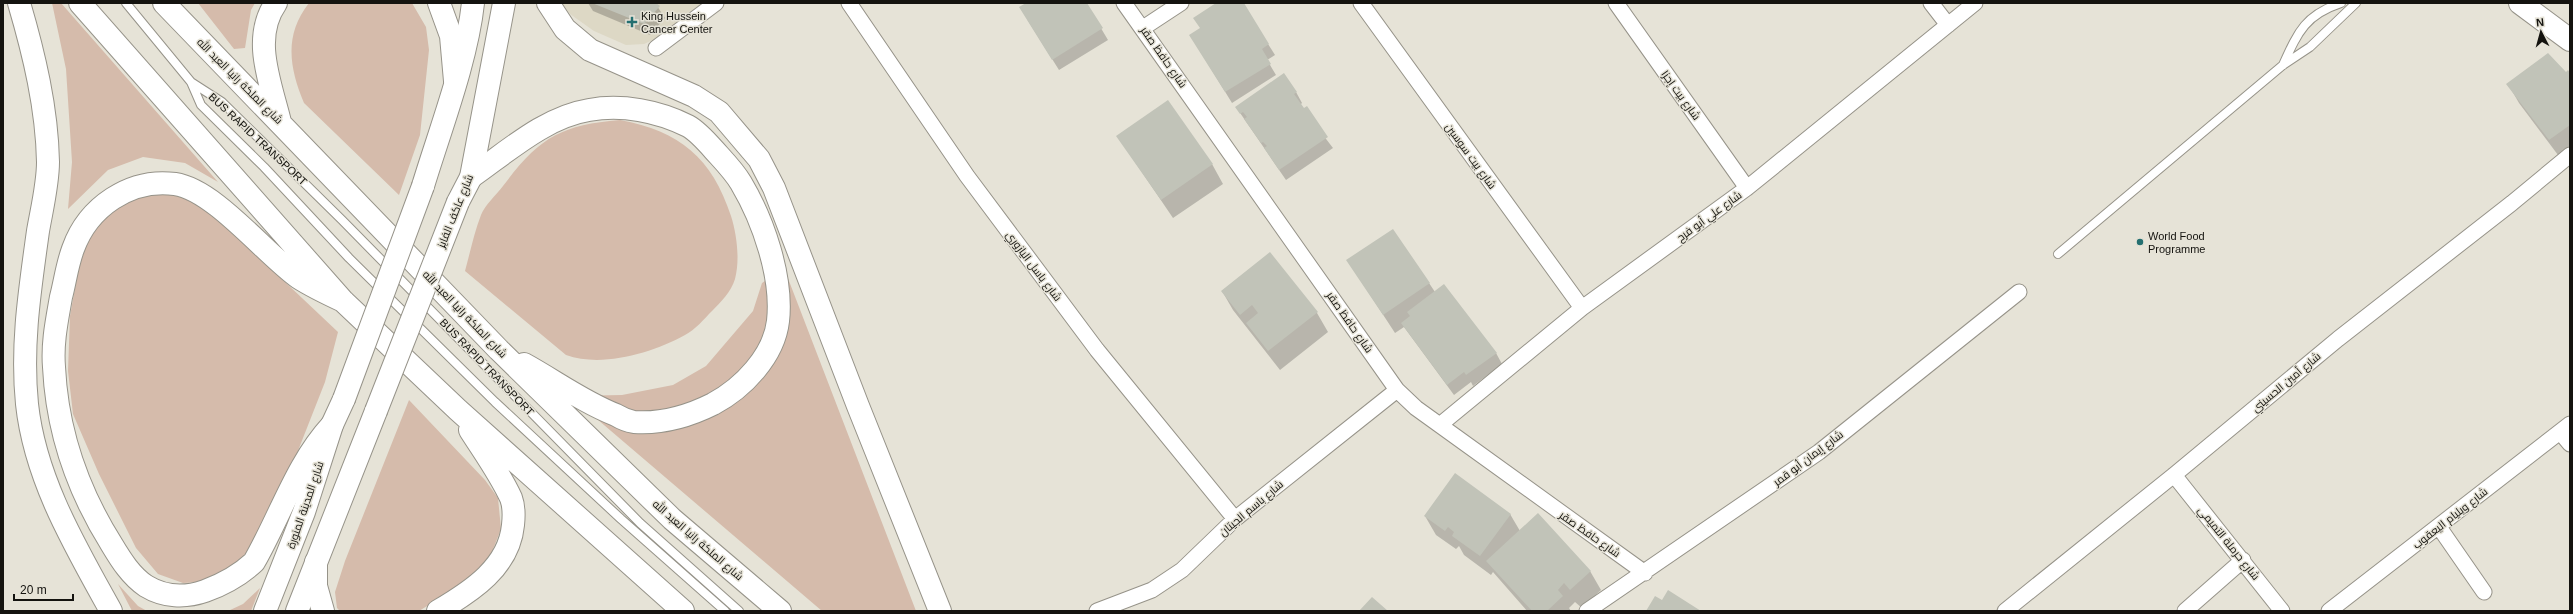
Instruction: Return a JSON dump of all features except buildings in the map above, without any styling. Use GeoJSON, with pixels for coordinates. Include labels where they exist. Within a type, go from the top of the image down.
{"type":"FeatureCollection","features":[{"type":"Feature","properties":{"kind":"main road"},"geometry":{"type":"LineString","coordinates":[[19,3],[40,88],[48,162],[28,304],[24,357],[27,405],[36,453],[49,486],[75,546],[111,611]]}},
{"type":"Feature","properties":{"kind":"main road"},"geometry":{"type":"LineString","coordinates":[[80,3],[343,301],[458,410],[683,611]]}},
{"type":"Feature","properties":{"kind":"main road","name":"شارع الملكة رانيا العبد الله"},"geometry":{"type":"LineString","coordinates":[[164,3],[499,350],[672,520],[780,611]]}},
{"type":"Feature","properties":{"kind":"main road"},"geometry":{"type":"LineString","coordinates":[[276,3],[271,10],[264,32],[263,48],[280,122]]}},
{"type":"Feature","properties":{"kind":"main road"},"geometry":{"type":"LineString","coordinates":[[439,3],[451,36],[455,81]]}},
{"type":"Feature","properties":{"kind":"main road"},"geometry":{"type":"LineString","coordinates":[[455,81],[472,18],[473,3]]}},
{"type":"Feature","properties":{"kind":"main road","name":"شارع عاكف الفايز"},"geometry":{"type":"LineString","coordinates":[[316,562],[458,202],[471,177],[504,3]]}},
{"type":"Feature","properties":{"kind":"main road"},"geometry":{"type":"LineString","coordinates":[[548,3],[565,29],[590,50],[694,96],[719,112],[759,159],[774,188],[858,406],[940,611]]}},
{"type":"Feature","properties":{"kind":"main road"},"geometry":{"type":"LineString","coordinates":[[2520,3],[2570,40]]}},
{"type":"Feature","properties":{"kind":"main road","name":"شارع المدينة المنورة"},"geometry":{"type":"LineString","coordinates":[[265,611],[304,512],[332,425],[344,399],[423,186],[455,81]]}},
{"type":"Feature","properties":{"kind":"main road"},"geometry":{"type":"LineString","coordinates":[[471,177],[533,133],[565,117],[588,110],[617,107],[646,111],[689,126],[709,144],[740,181],[765,234],[778,289],[778,322],[770,347],[746,381],[724,398],[694,414],[664,421],[632,422],[590,405],[547,376],[499,350]]}},
{"type":"Feature","properties":{"kind":"main road"},"geometry":{"type":"LineString","coordinates":[[332,425],[319,439],[307,458],[254,562],[243,573],[213,588],[182,596],[165,594],[146,586],[128,570],[97,521],[82,488],[69,456],[59,412],[54,366],[56,326],[73,249],[83,229],[100,208],[114,196],[134,187],[154,184],[177,184],[194,190],[217,206],[299,277],[343,301]]}},
{"type":"Feature","properties":{"kind":"main road"},"geometry":{"type":"LineString","coordinates":[[438,611],[473,588],[500,563],[508,548],[514,516],[511,499],[458,410]]}},
{"type":"Feature","properties":{"kind":"main road"},"geometry":{"type":"LineString","coordinates":[[297,611],[316,562]]}},
{"type":"Feature","properties":{"kind":"main road"},"geometry":{"type":"LineString","coordinates":[[316,562],[316,586],[323,611]]}},
{"type":"Feature","properties":{"kind":"street"},"geometry":{"type":"LineString","coordinates":[[656,48],[716,3]]}},
{"type":"Feature","properties":{"kind":"street","name":"شارع باسل اليازوري"},"geometry":{"type":"LineString","coordinates":[[849,3],[967,176],[1092,344],[1235,518]]}},
{"type":"Feature","properties":{"kind":"street","name":"شارع حافظ صقر"},"geometry":{"type":"LineString","coordinates":[[1124,3],[1397,390],[1416,408],[1441,424],[1645,572]]}},
{"type":"Feature","properties":{"kind":"street"},"geometry":{"type":"LineString","coordinates":[[1143,28],[1181,3]]}},
{"type":"Feature","properties":{"kind":"street","name":"شارع بيت سوسين"},"geometry":{"type":"LineString","coordinates":[[1361,3],[1582,308]]}},
{"type":"Feature","properties":{"kind":"street","name":"شارع بيت إجزا"},"geometry":{"type":"LineString","coordinates":[[1616,3],[1747,188]]}},
{"type":"Feature","properties":{"kind":"street"},"geometry":{"type":"LineString","coordinates":[[1931,3],[1948,25]]}},
{"type":"Feature","properties":{"kind":"street","name":"شارع علي أبو فرح"},"geometry":{"type":"LineString","coordinates":[[1441,424],[1582,308],[1747,188],[1975,3]]}},
{"type":"Feature","properties":{"kind":"street","name":"شارع أمين الحسيني"},"geometry":{"type":"LineString","coordinates":[[2005,611],[2174,475],[2338,339],[2512,203],[2570,154]]}},
{"type":"Feature","properties":{"kind":"street","name":"شارع إيمان أبو قمر"},"geometry":{"type":"LineString","coordinates":[[1587,611],[1819,452],[2019,292]]}},
{"type":"Feature","properties":{"kind":"street","name":"شارع باسم الجيتان"},"geometry":{"type":"LineString","coordinates":[[1097,611],[1152,590],[1182,570],[1235,518],[1397,390]]}},
{"type":"Feature","properties":{"kind":"street"},"geometry":{"type":"LineString","coordinates":[[2565,428],[2570,444]]}},
{"type":"Feature","properties":{"kind":"street","name":"شارع ويليام اليعقوب"},"geometry":{"type":"LineString","coordinates":[[2329,611],[2565,428]]}},
{"type":"Feature","properties":{"kind":"street","name":"شارع حرملة التميمي"},"geometry":{"type":"LineString","coordinates":[[2174,475],[2282,611]]}},
{"type":"Feature","properties":{"kind":"street"},"geometry":{"type":"LineString","coordinates":[[2439,527],[2484,592]]}},
{"type":"Feature","properties":{"kind":"street"},"geometry":{"type":"LineString","coordinates":[[2185,611],[2243,560]]}},
{"type":"Feature","properties":{"kind":"lane"},"geometry":{"type":"LineString","coordinates":[[126,3],[191,82]]}},
{"type":"Feature","properties":{"kind":"lane"},"geometry":{"type":"LineString","coordinates":[[2283,65],[2300,28],[2325,8],[2341,3]]}},
{"type":"Feature","properties":{"kind":"lane"},"geometry":{"type":"LineString","coordinates":[[2058,254],[2283,65],[2310,47],[2356,3]]}},
{"type":"Feature","properties":{"kind":"lane","name":"BUS RAPID TRANSPORT"},"geometry":{"type":"LineString","coordinates":[[191,82],[201,105],[264,167],[350,258],[495,402],[621,519],[725,611]]}},
{"type":"Feature","properties":{"kind":"lane","name":"BUS RAPID TRANSPORT"},"geometry":{"type":"LineString","coordinates":[[191,82],[222,102],[348,225],[640,523],[739,611]]}},
{"type":"Feature","properties":{"kind":"shaded area"},"geometry":{"type":"Polygon","coordinates":[[[52,3],[61,3],[218,182],[185,163],[143,157],[108,170],[68,209],[72,162],[66,69],[52,3]]]}},
{"type":"Feature","properties":{"kind":"shaded area"},"geometry":{"type":"Polygon","coordinates":[[[198,3],[255,3],[251,10],[245,48],[234,49],[198,3]]]}},
{"type":"Feature","properties":{"kind":"shaded area"},"geometry":{"type":"Polygon","coordinates":[[[309,3],[412,3],[426,27],[429,50],[420,135],[399,195],[304,103],[292,64],[292,39],[301,15],[309,3]]]}},
{"type":"Feature","properties":{"kind":"shaded area","name":"King Hussein Cancer Center"},"geometry":{"type":"Polygon","coordinates":[[[562,3],[708,3],[662,36],[644,44],[626,45],[594,31],[570,14],[562,3]]]}},
{"type":"Feature","properties":{"kind":"shaded area"},"geometry":{"type":"Polygon","coordinates":[[[620,120],[660,131],[691,150],[703,163],[714,178],[731,216],[737,248],[737,272],[731,288],[719,304],[699,324],[685,335],[658,348],[627,357],[595,360],[580,359],[566,355],[465,271],[476,229],[483,211],[528,156],[540,145],[566,130],[599,122],[620,120]]]}},
{"type":"Feature","properties":{"kind":"shaded area"},"geometry":{"type":"Polygon","coordinates":[[[168,189],[194,196],[338,332],[325,382],[270,522],[240,564],[216,581],[183,583],[158,574],[136,548],[99,474],[73,414],[68,371],[70,316],[82,249],[107,214],[134,196],[168,189]]]}},
{"type":"Feature","properties":{"kind":"shaded area"},"geometry":{"type":"Polygon","coordinates":[[[784,268],[916,611],[822,611],[570,396],[622,395],[673,385],[706,366],[753,311],[762,283],[784,268]]]}},
{"type":"Feature","properties":{"kind":"shaded area"},"geometry":{"type":"Polygon","coordinates":[[[409,400],[485,480],[498,498],[501,529],[488,562],[474,577],[419,611],[340,611],[337,608],[335,592],[345,561],[409,400]]]}},
{"type":"Feature","properties":{"kind":"shaded area"},"geometry":{"type":"Polygon","coordinates":[[[118,584],[138,606],[147,611],[132,611],[118,584]]]}},
{"type":"Feature","properties":{"kind":"shaded area"},"geometry":{"type":"Polygon","coordinates":[[[260,588],[251,611],[228,611],[243,604],[260,588]]]}},
{"type":"Feature","properties":{"kind":"place","name":"King Hussein Cancer Center"},"geometry":{"type":"Point","coordinates":[632,22]}},
{"type":"Feature","properties":{"kind":"place","name":"World Food Programme"},"geometry":{"type":"Point","coordinates":[2140,242]}}]}
